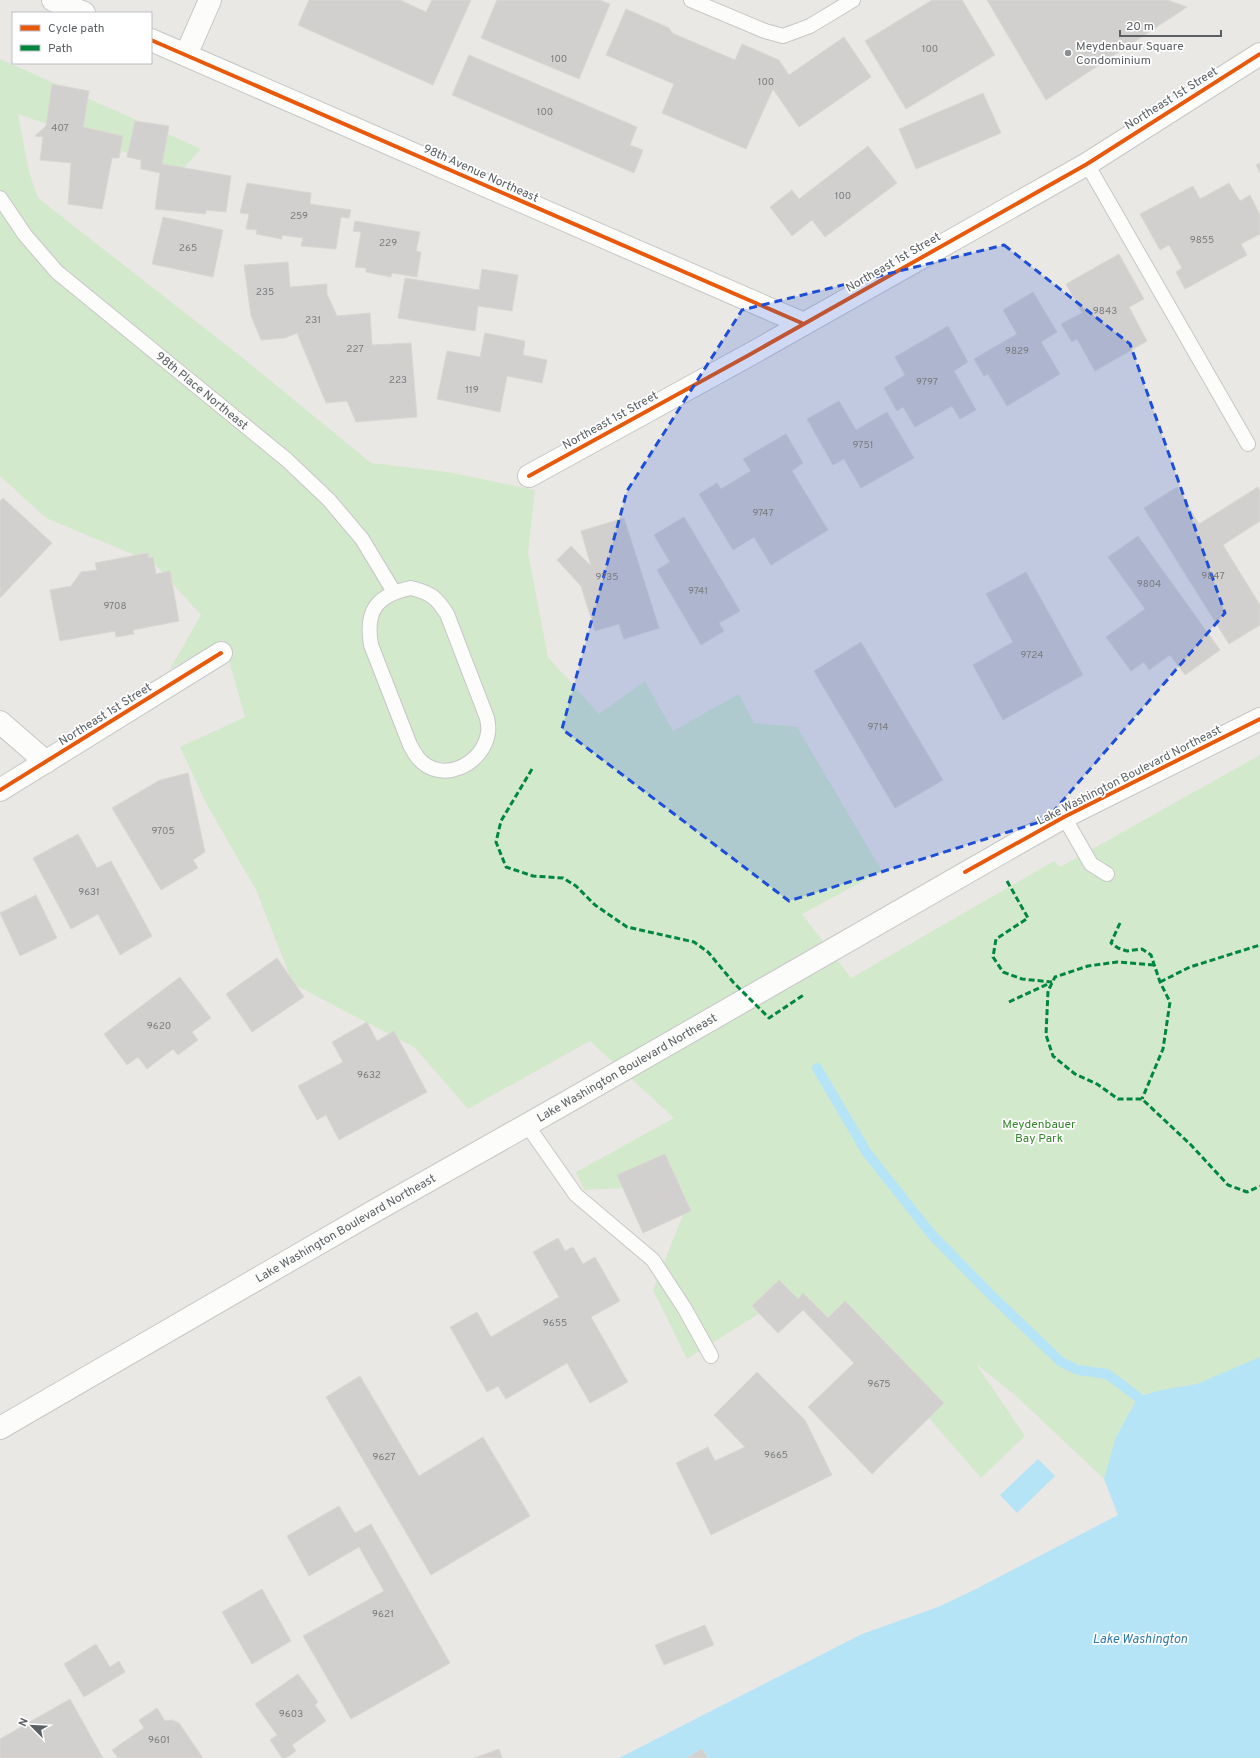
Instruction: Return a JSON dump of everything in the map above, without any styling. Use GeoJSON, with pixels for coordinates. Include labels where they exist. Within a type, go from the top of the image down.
{"type":"FeatureCollection","features":[{"type":"Feature","properties":{"kind":"street"},"geometry":{"type":"LineString","coordinates":[[53,0],[82,12]]}},
{"type":"Feature","properties":{"kind":"street"},"geometry":{"type":"LineString","coordinates":[[186,55],[210,0]]}},
{"type":"Feature","properties":{"kind":"street","name":"98th Avenue Northeast"},"geometry":{"type":"LineString","coordinates":[[152,40],[804,324]]}},
{"type":"Feature","properties":{"kind":"street","name":"Northeast 1st Street"},"geometry":{"type":"LineString","coordinates":[[528,476],[804,324],[1087,164],[1260,54]]}},
{"type":"Feature","properties":{"kind":"street","name":"Northeast 1st Street"},"geometry":{"type":"LineString","coordinates":[[0,790],[221,653]]}},
{"type":"Feature","properties":{"kind":"street","name":"Lake Washington Boulevard Northeast"},"geometry":{"type":"LineString","coordinates":[[0,1428],[965,872],[1064,817],[1260,720]]}},
{"type":"Feature","properties":{"kind":"street"},"geometry":{"type":"LineString","coordinates":[[0,722],[46,762]]}},
{"type":"Feature","properties":{"kind":"lane"},"geometry":{"type":"LineString","coordinates":[[691,0],[765,31],[783,36],[810,26],[853,0]]}},
{"type":"Feature","properties":{"kind":"lane"},"geometry":{"type":"LineString","coordinates":[[1087,164],[1248,444]]}},
{"type":"Feature","properties":{"kind":"lane","name":"98th Place Northeast"},"geometry":{"type":"LineString","coordinates":[[0,198],[25,235],[57,272],[287,460],[329,500],[362,539],[394,592]]}},
{"type":"Feature","properties":{"kind":"lane"},"geometry":{"type":"LineString","coordinates":[[411,588],[426,592],[438,600],[447,614],[484,710],[489,732],[484,747],[475,760],[462,768],[447,771],[431,768],[418,758],[410,744],[371,644],[368,628],[372,614],[380,600],[394,592],[411,588]]}},
{"type":"Feature","properties":{"kind":"lane"},"geometry":{"type":"LineString","coordinates":[[1064,817],[1091,864],[1106,874]]}},
{"type":"Feature","properties":{"kind":"lane"},"geometry":{"type":"LineString","coordinates":[[527,1125],[576,1196],[653,1260],[685,1309],[711,1356]]}},
{"type":"Feature","properties":{"kind":"highlighted area"},"geometry":{"type":"Polygon","coordinates":[[[1004,245],[1130,344],[1225,613],[1046,820],[789,901],[562,729],[627,491],[742,310],[1004,245]]]}},
{"type":"Feature","properties":{"kind":"green space","name":"Meydenbauer Bay Park"},"geometry":{"type":"Polygon","coordinates":[[[0,59],[201,149],[180,172],[18,114],[29,172],[38,198],[248,362],[371,463],[448,472],[535,490],[528,553],[548,657],[599,714],[645,681],[673,731],[739,694],[754,723],[797,727],[882,871],[802,914],[851,978],[1054,861],[1060,867],[1260,755],[1260,1542],[1131,1518],[1104,1479],[1015,1395],[976,1364],[1025,1436],[981,1478],[860,1339],[790,1294],[687,1359],[653,1290],[683,1215],[646,1187],[584,1190],[576,1172],[674,1118],[590,1041],[468,1109],[414,1047],[293,984],[256,890],[206,803],[180,747],[245,717],[223,640],[170,669],[201,615],[154,563],[46,518],[0,476],[0,59]]]}},
{"type":"Feature","properties":{"kind":"water","name":"Lake Washington"},"geometry":{"type":"Polygon","coordinates":[[[1260,1357],[1260,1758],[619,1758],[862,1634],[938,1607],[974,1590],[1118,1515],[1104,1479],[1116,1437],[1138,1397],[1161,1390],[1197,1384],[1260,1357]]]}},
{"type":"Feature","properties":{"kind":"water"},"geometry":{"type":"Polygon","coordinates":[[[1038,1459],[1055,1476],[1017,1513],[1000,1495],[1038,1459]]]}},
{"type":"Feature","properties":{"kind":"building"},"geometry":{"type":"Polygon","coordinates":[[[309,0],[400,0],[426,12],[432,0],[471,0],[433,85],[298,25],[309,0]]]}},
{"type":"Feature","properties":{"kind":"building"},"geometry":{"type":"Polygon","coordinates":[[[497,0],[600,0],[610,4],[579,79],[481,38],[497,0]]]}},
{"type":"Feature","properties":{"kind":"building"},"geometry":{"type":"Polygon","coordinates":[[[932,0],[962,0],[995,55],[906,109],[865,41],[932,0]]]}},
{"type":"Feature","properties":{"kind":"building","name":"Meydenbaur Square Condominium"},"geometry":{"type":"Polygon","coordinates":[[[987,0],[1167,0],[1187,7],[1046,100],[987,0]]]}},
{"type":"Feature","properties":{"kind":"building"},"geometry":{"type":"Polygon","coordinates":[[[626,9],[669,28],[672,33],[735,60],[742,44],[779,60],[789,75],[844,37],[871,77],[799,127],[773,89],[746,149],[662,113],[674,84],[606,55],[626,9]]]}},
{"type":"Feature","properties":{"kind":"building"},"geometry":{"type":"Polygon","coordinates":[[[469,55],[637,127],[630,145],[643,150],[634,173],[452,95],[469,55]]]}},
{"type":"Feature","properties":{"kind":"building"},"geometry":{"type":"Polygon","coordinates":[[[52,84],[89,91],[83,127],[123,136],[119,158],[112,158],[102,209],[68,204],[71,163],[40,160],[43,137],[35,136],[46,126],[52,84]]]}},
{"type":"Feature","properties":{"kind":"building"},"geometry":{"type":"Polygon","coordinates":[[[983,93],[1001,133],[916,169],[899,129],[983,93]]]}},
{"type":"Feature","properties":{"kind":"building"},"geometry":{"type":"Polygon","coordinates":[[[135,121],[169,126],[162,164],[231,176],[226,212],[206,210],[206,214],[155,209],[160,173],[141,169],[141,160],[127,157],[135,121]]]}},
{"type":"Feature","properties":{"kind":"building"},"geometry":{"type":"Polygon","coordinates":[[[868,146],[897,183],[825,237],[812,220],[792,236],[770,207],[792,190],[799,199],[868,146]]]}},
{"type":"Feature","properties":{"kind":"building"},"geometry":{"type":"Polygon","coordinates":[[[1260,163],[1260,173],[1256,165],[1260,163]]]}},
{"type":"Feature","properties":{"kind":"building"},"geometry":{"type":"Polygon","coordinates":[[[247,183],[311,193],[310,204],[351,210],[349,218],[341,217],[336,249],[301,246],[303,238],[282,235],[282,239],[256,234],[257,230],[246,229],[249,214],[240,213],[247,183]]]}},
{"type":"Feature","properties":{"kind":"building"},"geometry":{"type":"Polygon","coordinates":[[[1229,183],[1240,201],[1250,195],[1260,215],[1260,234],[1241,244],[1247,255],[1185,289],[1176,272],[1182,268],[1169,245],[1160,250],[1140,214],[1193,186],[1200,199],[1229,183]]]}},
{"type":"Feature","properties":{"kind":"building"},"geometry":{"type":"Polygon","coordinates":[[[163,217],[223,230],[213,277],[152,264],[163,217]]]}},
{"type":"Feature","properties":{"kind":"building"},"geometry":{"type":"Polygon","coordinates":[[[355,221],[420,232],[416,251],[421,252],[417,277],[392,273],[391,277],[366,272],[366,268],[355,267],[361,232],[353,231],[355,221]]]}},
{"type":"Feature","properties":{"kind":"building"},"geometry":{"type":"Polygon","coordinates":[[[1119,254],[1144,299],[1129,307],[1147,341],[1095,371],[1077,339],[1072,342],[1061,324],[1082,313],[1066,284],[1119,254]]]}},
{"type":"Feature","properties":{"kind":"building"},"geometry":{"type":"Polygon","coordinates":[[[288,262],[290,287],[327,284],[327,294],[337,316],[370,313],[372,345],[411,343],[417,417],[356,422],[347,401],[326,403],[297,333],[285,338],[261,340],[251,316],[244,265],[288,262]]]}},
{"type":"Feature","properties":{"kind":"building"},"geometry":{"type":"Polygon","coordinates":[[[482,269],[518,275],[512,311],[478,306],[475,331],[398,318],[405,278],[479,290],[482,269]]]}},
{"type":"Feature","properties":{"kind":"building"},"geometry":{"type":"Polygon","coordinates":[[[1033,292],[1057,332],[1041,342],[1060,374],[1007,406],[988,374],[984,376],[974,359],[1017,334],[1003,310],[1033,292]]]}},
{"type":"Feature","properties":{"kind":"building"},"geometry":{"type":"Polygon","coordinates":[[[948,326],[968,362],[954,371],[976,410],[960,419],[952,406],[915,427],[903,407],[897,411],[884,388],[905,375],[895,357],[948,326]]]}},
{"type":"Feature","properties":{"kind":"building"},"geometry":{"type":"Polygon","coordinates":[[[485,333],[525,341],[523,355],[547,360],[542,383],[507,376],[500,412],[437,399],[447,351],[480,357],[485,333]]]}},
{"type":"Feature","properties":{"kind":"building"},"geometry":{"type":"Polygon","coordinates":[[[839,401],[856,430],[887,412],[914,458],[861,488],[844,459],[833,465],[807,419],[839,401]]]}},
{"type":"Feature","properties":{"kind":"building"},"geometry":{"type":"Polygon","coordinates":[[[786,434],[803,463],[792,471],[828,530],[771,565],[754,537],[733,550],[699,494],[717,483],[721,489],[751,471],[743,459],[786,434]]]}},
{"type":"Feature","properties":{"kind":"building"},"geometry":{"type":"Polygon","coordinates":[[[1177,487],[1199,524],[1258,487],[1260,491],[1260,521],[1223,545],[1260,605],[1260,625],[1229,644],[1144,508],[1177,487]]]}},
{"type":"Feature","properties":{"kind":"building"},"geometry":{"type":"Polygon","coordinates":[[[3,498],[52,543],[0,598],[0,501],[3,498]]]}},
{"type":"Feature","properties":{"kind":"building"},"geometry":{"type":"Polygon","coordinates":[[[684,517],[740,611],[719,623],[724,631],[701,645],[657,570],[670,562],[654,535],[684,517]]]}},
{"type":"Feature","properties":{"kind":"building"},"geometry":{"type":"Polygon","coordinates":[[[624,518],[659,628],[624,639],[619,624],[595,631],[581,586],[557,560],[571,546],[591,566],[581,531],[624,518]]]}},
{"type":"Feature","properties":{"kind":"building"},"geometry":{"type":"Polygon","coordinates":[[[1138,536],[1220,650],[1185,675],[1170,655],[1149,670],[1144,662],[1131,671],[1106,637],[1145,609],[1108,557],[1138,536]]]}},
{"type":"Feature","properties":{"kind":"building"},"geometry":{"type":"Polygon","coordinates":[[[148,553],[149,558],[153,557],[156,574],[170,571],[179,621],[133,630],[134,634],[116,637],[115,631],[60,641],[50,590],[71,586],[81,572],[97,570],[95,563],[148,553]]]}},
{"type":"Feature","properties":{"kind":"building"},"geometry":{"type":"Polygon","coordinates":[[[1026,572],[1083,675],[1003,720],[973,665],[1013,642],[986,594],[1026,572]]]}},
{"type":"Feature","properties":{"kind":"building"},"geometry":{"type":"Polygon","coordinates":[[[861,642],[943,780],[895,808],[814,671],[861,642]]]}},
{"type":"Feature","properties":{"kind":"building"},"geometry":{"type":"Polygon","coordinates":[[[188,773],[205,852],[193,860],[198,868],[161,890],[112,808],[160,780],[188,773]]]}},
{"type":"Feature","properties":{"kind":"building"},"geometry":{"type":"Polygon","coordinates":[[[78,834],[97,868],[111,861],[152,936],[120,955],[98,914],[71,929],[33,858],[78,834]]]}},
{"type":"Feature","properties":{"kind":"building"},"geometry":{"type":"Polygon","coordinates":[[[36,895],[57,938],[20,956],[0,913],[36,895]]]}},
{"type":"Feature","properties":{"kind":"building"},"geometry":{"type":"Polygon","coordinates":[[[277,958],[304,997],[252,1032],[226,994],[277,958]]]}},
{"type":"Feature","properties":{"kind":"building"},"geometry":{"type":"Polygon","coordinates":[[[180,977],[211,1018],[192,1032],[198,1040],[178,1055],[173,1049],[147,1069],[138,1057],[127,1065],[104,1034],[180,977]]]}},
{"type":"Feature","properties":{"kind":"building"},"geometry":{"type":"Polygon","coordinates":[[[367,1022],[377,1041],[394,1031],[427,1092],[339,1140],[326,1115],[317,1120],[298,1086],[343,1062],[332,1042],[367,1022]]]}},
{"type":"Feature","properties":{"kind":"building"},"geometry":{"type":"Polygon","coordinates":[[[665,1154],[691,1211],[643,1233],[617,1175],[665,1154]]]}},
{"type":"Feature","properties":{"kind":"building"},"geometry":{"type":"Polygon","coordinates":[[[558,1238],[565,1251],[573,1247],[583,1264],[595,1257],[620,1301],[591,1317],[628,1382],[590,1403],[567,1363],[506,1399],[498,1386],[487,1392],[450,1327],[477,1312],[491,1337],[559,1297],[533,1252],[558,1238]]]}},
{"type":"Feature","properties":{"kind":"building"},"geometry":{"type":"Polygon","coordinates":[[[779,1280],[798,1299],[803,1293],[828,1318],[845,1301],[944,1403],[872,1474],[808,1407],[854,1363],[803,1310],[778,1333],[752,1306],[779,1280]]]}},
{"type":"Feature","properties":{"kind":"building"},"geometry":{"type":"Polygon","coordinates":[[[757,1372],[805,1420],[832,1475],[711,1535],[676,1463],[708,1447],[715,1461],[745,1447],[714,1415],[757,1372]]]}},
{"type":"Feature","properties":{"kind":"building"},"geometry":{"type":"Polygon","coordinates":[[[360,1376],[419,1476],[483,1437],[530,1516],[431,1575],[326,1397],[360,1376]]]}},
{"type":"Feature","properties":{"kind":"building"},"geometry":{"type":"Polygon","coordinates":[[[339,1506],[355,1533],[371,1524],[450,1663],[351,1719],[303,1636],[384,1591],[359,1547],[309,1576],[287,1536],[339,1506]]]}},
{"type":"Feature","properties":{"kind":"building"},"geometry":{"type":"Polygon","coordinates":[[[262,1589],[291,1641],[252,1664],[222,1612],[262,1589]]]}},
{"type":"Feature","properties":{"kind":"building"},"geometry":{"type":"Polygon","coordinates":[[[705,1625],[714,1645],[664,1665],[655,1645],[705,1625]]]}},
{"type":"Feature","properties":{"kind":"building"},"geometry":{"type":"Polygon","coordinates":[[[96,1644],[110,1667],[119,1661],[125,1672],[84,1697],[64,1664],[96,1644]]]}},
{"type":"Feature","properties":{"kind":"building"},"geometry":{"type":"Polygon","coordinates":[[[298,1674],[318,1702],[315,1705],[326,1721],[292,1745],[296,1751],[286,1758],[282,1758],[270,1740],[277,1735],[255,1704],[298,1674]]]}},
{"type":"Feature","properties":{"kind":"building"},"geometry":{"type":"Polygon","coordinates":[[[70,1699],[103,1758],[0,1758],[0,1739],[70,1699]]]}},
{"type":"Feature","properties":{"kind":"building"},"geometry":{"type":"Polygon","coordinates":[[[157,1708],[165,1721],[172,1720],[179,1723],[203,1758],[118,1758],[112,1750],[144,1728],[139,1720],[157,1708]]]}},
{"type":"Feature","properties":{"kind":"building"},"geometry":{"type":"Polygon","coordinates":[[[499,1749],[502,1758],[474,1758],[499,1749]]]}},
{"type":"Feature","properties":{"kind":"building"},"geometry":{"type":"Polygon","coordinates":[[[702,1749],[708,1758],[687,1758],[702,1749]]]}},
{"type":"Feature","properties":{"kind":"waterway"},"geometry":{"type":"LineString","coordinates":[[817,1068],[867,1153],[932,1235],[994,1298],[1061,1362],[1078,1370],[1107,1374],[1138,1397],[1147,1406]]}},
{"type":"Feature","properties":{"kind":"marked path"},"geometry":{"type":"LineString","coordinates":[[532,769],[501,821],[496,842],[506,867],[533,876],[563,878],[576,886],[595,905],[627,927],[694,942],[708,952],[733,982],[769,1018],[805,994]]}},
{"type":"Feature","properties":{"kind":"marked path"},"geometry":{"type":"LineString","coordinates":[[1007,881],[1028,918],[996,939],[993,957],[1003,972],[1022,979],[1052,982]]}},
{"type":"Feature","properties":{"kind":"marked path"},"geometry":{"type":"LineString","coordinates":[[1120,923],[1111,943],[1118,948],[1127,951],[1142,949],[1151,955],[1160,982],[1170,1002],[1163,1049],[1142,1099]]}},
{"type":"Feature","properties":{"kind":"marked path"},"geometry":{"type":"LineString","coordinates":[[1160,982],[1190,967],[1260,945]]}},
{"type":"Feature","properties":{"kind":"marked path"},"geometry":{"type":"LineString","coordinates":[[1154,965],[1117,962],[1088,966],[1055,977],[1048,991],[1046,1035],[1053,1056],[1075,1074],[1097,1084],[1118,1099],[1142,1099],[1191,1145],[1228,1185],[1247,1192],[1260,1186]]}},
{"type":"Feature","properties":{"kind":"marked path"},"geometry":{"type":"LineString","coordinates":[[1009,1002],[1052,982]]}},
{"type":"Feature","properties":{"kind":"cycle path"},"geometry":{"type":"LineString","coordinates":[[152,40],[804,324]]}},
{"type":"Feature","properties":{"kind":"cycle path"},"geometry":{"type":"LineString","coordinates":[[529,476],[749,355],[1087,164],[1260,54]]}},
{"type":"Feature","properties":{"kind":"cycle path"},"geometry":{"type":"LineString","coordinates":[[0,790],[221,653]]}},
{"type":"Feature","properties":{"kind":"cycle path"},"geometry":{"type":"LineString","coordinates":[[965,872],[1064,817],[1260,719]]}},
{"type":"Feature","properties":{"kind":"place","name":"Meydenbaur Square Condominium"},"geometry":{"type":"Point","coordinates":[1068,53]}}]}
